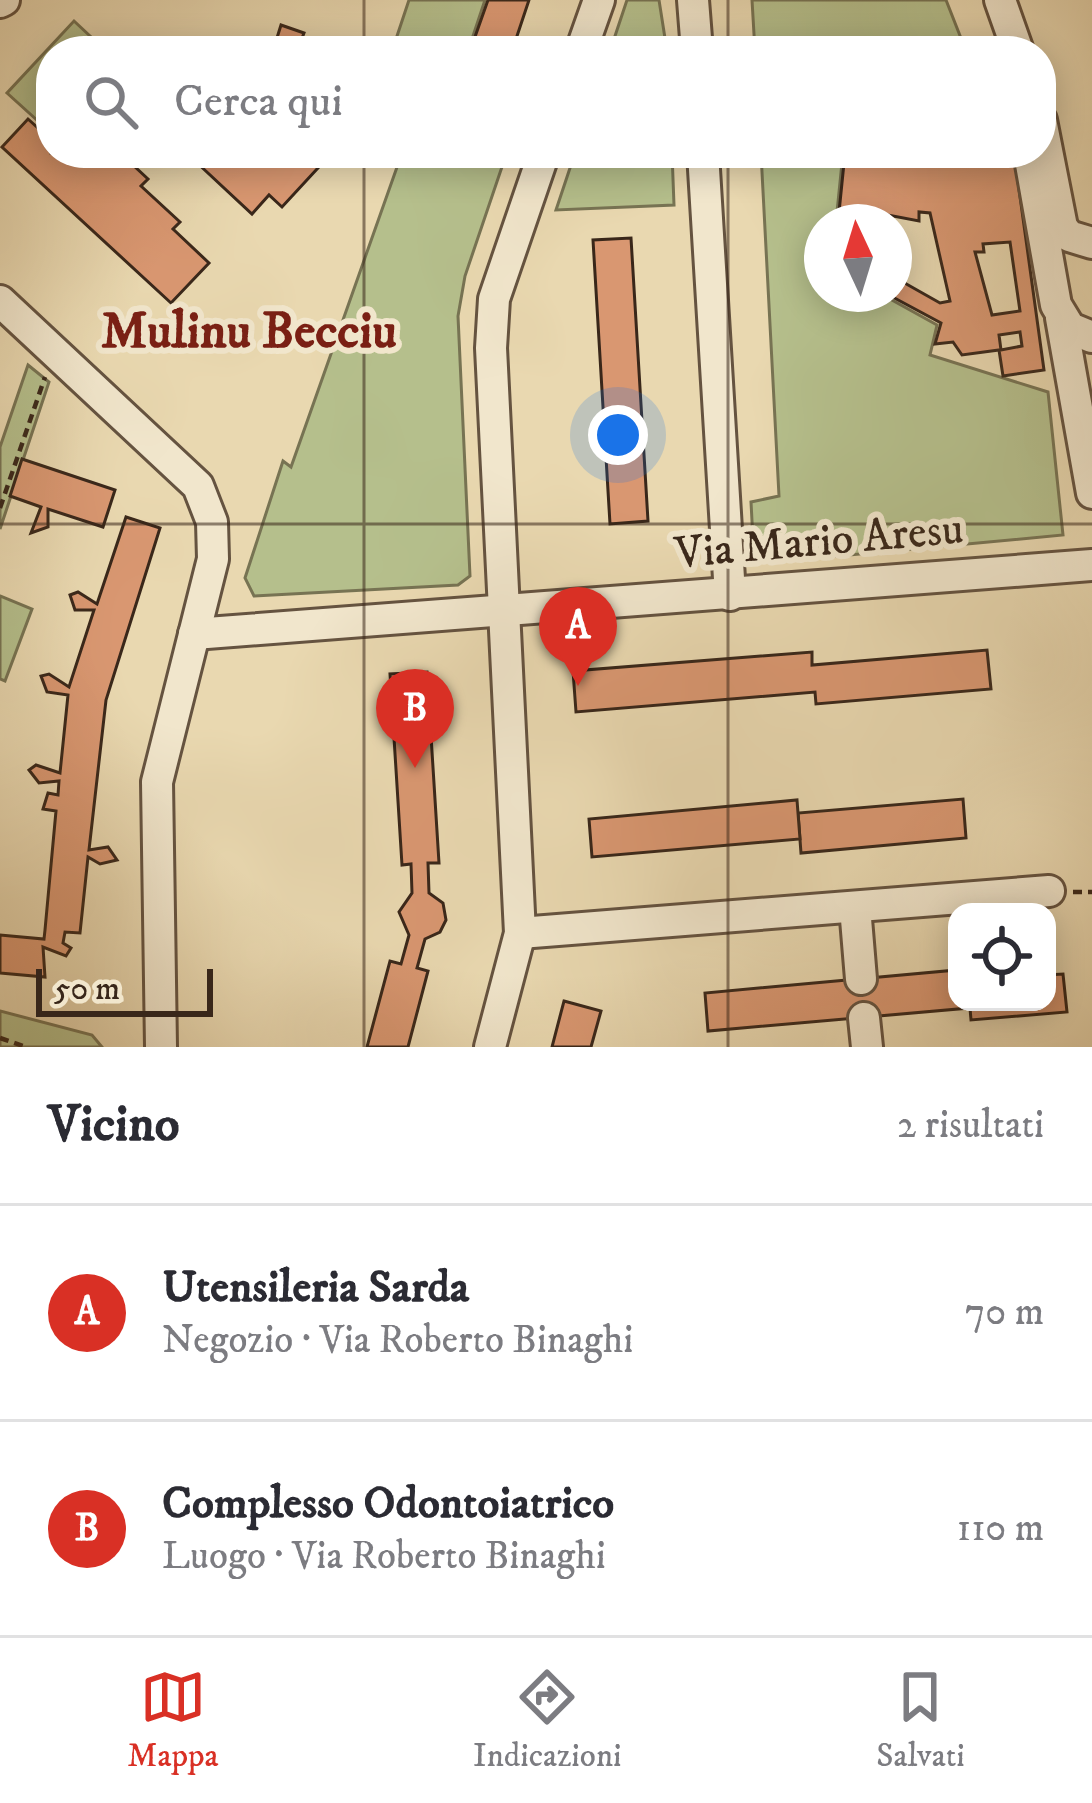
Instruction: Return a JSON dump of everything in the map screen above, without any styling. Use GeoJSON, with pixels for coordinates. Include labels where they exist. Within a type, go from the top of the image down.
{"type":"FeatureCollection","features":[{"type":"Feature","properties":{"kind":"street"},"geometry":{"type":"LineString","coordinates":[[586,36],[599,0]]}},
{"type":"Feature","properties":{"kind":"street"},"geometry":{"type":"LineString","coordinates":[[693,0],[696,36]]}},
{"type":"Feature","properties":{"kind":"street"},"geometry":{"type":"LineString","coordinates":[[980,0],[991,36]]}},
{"type":"Feature","properties":{"kind":"street"},"geometry":{"type":"LineString","coordinates":[[1000,0],[1013,36]]}},
{"type":"Feature","properties":{"kind":"street"},"geometry":{"type":"LineString","coordinates":[[490,1047],[520,934],[491,348],[494,299],[539,168]]}},
{"type":"Feature","properties":{"kind":"street"},"geometry":{"type":"LineString","coordinates":[[704,168],[730,595]]}},
{"type":"Feature","properties":{"kind":"street"},"geometry":{"type":"LineString","coordinates":[[1032,168],[1059,303],[1082,366],[1092,493]]}},
{"type":"Feature","properties":{"kind":"street"},"geometry":{"type":"LineString","coordinates":[[1049,168],[1058,217],[1084,250],[1059,303]]}},
{"type":"Feature","properties":{"kind":"street"},"geometry":{"type":"LineString","coordinates":[[0,301],[198,486],[212,522],[214,545],[158,782],[161,1047]]}},
{"type":"Feature","properties":{"kind":"street"},"geometry":{"type":"LineString","coordinates":[[1059,303],[1075,332],[1092,337]]}},
{"type":"Feature","properties":{"kind":"street","name":"Via Mario Aresu"},"geometry":{"type":"LineString","coordinates":[[194,634],[1092,566]]}},
{"type":"Feature","properties":{"kind":"street"},"geometry":{"type":"LineString","coordinates":[[520,934],[1049,891]]}},
{"type":"Feature","properties":{"kind":"street"},"geometry":{"type":"LineString","coordinates":[[855,907],[861,979]]}},
{"type":"Feature","properties":{"kind":"path"},"geometry":{"type":"LineString","coordinates":[[0,508],[54,350]]}},
{"type":"Feature","properties":{"kind":"path"},"geometry":{"type":"LineString","coordinates":[[0,1038],[26,1047]]}},
{"type":"Feature","properties":{"kind":"green space"},"geometry":{"type":"Polygon","coordinates":[[[409,0],[485,0],[473,36],[397,36],[409,0]]]}},
{"type":"Feature","properties":{"kind":"green space"},"geometry":{"type":"Polygon","coordinates":[[[627,0],[659,0],[665,36],[615,36],[627,0]]]}},
{"type":"Feature","properties":{"kind":"green space"},"geometry":{"type":"Polygon","coordinates":[[[752,0],[946,0],[960,36],[754,36],[752,0]]]}},
{"type":"Feature","properties":{"kind":"green space"},"geometry":{"type":"Polygon","coordinates":[[[74,21],[90,36],[60,36],[74,21]]]}},
{"type":"Feature","properties":{"kind":"green space"},"geometry":{"type":"Polygon","coordinates":[[[36,62],[36,119],[7,93],[36,62]]]}},
{"type":"Feature","properties":{"kind":"green space"},"geometry":{"type":"Polygon","coordinates":[[[397,168],[502,168],[465,276],[458,316],[470,576],[458,585],[254,596],[245,578],[283,461],[291,467],[397,168]]]}},
{"type":"Feature","properties":{"kind":"green space"},"geometry":{"type":"Polygon","coordinates":[[[570,168],[673,168],[674,205],[556,210],[570,168]]]}},
{"type":"Feature","properties":{"kind":"green space"},"geometry":{"type":"Polygon","coordinates":[[[762,168],[841,168],[838,204],[804,204],[804,312],[912,311],[937,325],[930,355],[1048,392],[1063,535],[785,561],[753,540],[751,502],[779,496],[762,168]]]}},
{"type":"Feature","properties":{"kind":"green space"},"geometry":{"type":"Polygon","coordinates":[[[28,365],[49,382],[0,529],[0,447],[28,365]]]}},
{"type":"Feature","properties":{"kind":"green space"},"geometry":{"type":"Polygon","coordinates":[[[0,596],[32,609],[5,681],[0,679],[0,596]]]}},
{"type":"Feature","properties":{"kind":"green space"},"geometry":{"type":"Polygon","coordinates":[[[0,1011],[92,1035],[102,1047],[0,1047],[0,1011]]]}},
{"type":"Feature","properties":{"kind":"building"},"geometry":{"type":"Polygon","coordinates":[[[488,0],[529,0],[517,36],[475,36],[488,0]]]}},
{"type":"Feature","properties":{"kind":"building"},"geometry":{"type":"Polygon","coordinates":[[[281,25],[304,33],[303,36],[278,36],[281,25]]]}},
{"type":"Feature","properties":{"kind":"building"},"geometry":{"type":"Polygon","coordinates":[[[28,119],[36,126],[36,168],[136,168],[148,179],[141,186],[180,222],[173,229],[209,263],[171,303],[2,147],[28,119]]]}},
{"type":"Feature","properties":{"kind":"building"},"geometry":{"type":"Polygon","coordinates":[[[203,168],[318,168],[282,207],[269,195],[252,214],[203,168]]]}},
{"type":"Feature","properties":{"kind":"building"},"geometry":{"type":"Polygon","coordinates":[[[843,168],[1016,168],[1044,370],[1003,376],[999,350],[962,355],[953,342],[935,344],[941,323],[912,307],[912,287],[940,303],[950,301],[930,213],[919,212],[919,221],[912,220],[912,204],[840,204],[843,168]],[[1010,242],[983,244],[984,252],[975,252],[992,315],[1020,311],[1010,242]],[[1020,332],[999,335],[1001,350],[1022,346],[1020,332]]]}},
{"type":"Feature","properties":{"kind":"building"},"geometry":{"type":"Polygon","coordinates":[[[631,238],[648,521],[610,524],[593,240],[631,238]]]}},
{"type":"Feature","properties":{"kind":"building"},"geometry":{"type":"Polygon","coordinates":[[[22,459],[115,490],[103,527],[48,509],[48,527],[31,533],[41,507],[10,496],[22,459]]]}},
{"type":"Feature","properties":{"kind":"building"},"geometry":{"type":"Polygon","coordinates":[[[126,517],[160,528],[106,700],[89,850],[108,847],[117,860],[100,864],[88,857],[80,933],[65,932],[63,943],[71,948],[66,956],[43,947],[45,977],[0,973],[0,935],[44,939],[56,811],[43,809],[48,793],[58,795],[59,781],[39,783],[29,770],[36,765],[60,773],[68,695],[47,692],[41,676],[49,674],[69,687],[94,610],[75,610],[70,595],[78,592],[97,604],[126,517]]]}},
{"type":"Feature","properties":{"kind":"building"},"geometry":{"type":"Polygon","coordinates":[[[987,650],[991,689],[816,704],[815,692],[576,712],[573,671],[812,652],[812,665],[987,650]]]}},
{"type":"Feature","properties":{"kind":"building"},"geometry":{"type":"Polygon","coordinates":[[[427,672],[439,863],[428,863],[429,893],[443,903],[446,920],[440,932],[425,939],[417,968],[428,971],[408,1047],[367,1047],[390,961],[401,964],[409,935],[399,912],[412,893],[411,864],[402,865],[390,674],[427,672]]]}},
{"type":"Feature","properties":{"kind":"building"},"geometry":{"type":"Polygon","coordinates":[[[963,799],[966,838],[801,853],[798,813],[963,799]]]}},
{"type":"Feature","properties":{"kind":"building"},"geometry":{"type":"Polygon","coordinates":[[[797,800],[800,839],[592,857],[589,819],[797,800]]]}},
{"type":"Feature","properties":{"kind":"building"},"geometry":{"type":"Polygon","coordinates":[[[948,971],[948,1010],[708,1031],[705,993],[948,971]]]}},
{"type":"Feature","properties":{"kind":"building"},"geometry":{"type":"Polygon","coordinates":[[[1056,974],[1063,974],[1067,1012],[971,1020],[970,1011],[1056,1011],[1056,974]]]}},
{"type":"Feature","properties":{"kind":"building"},"geometry":{"type":"Polygon","coordinates":[[[564,1001],[601,1011],[591,1047],[552,1047],[564,1001]]]}},
{"type":"Feature","properties":{"kind":"place","name":"Utensileria Sarda"},"geometry":{"type":"Point","coordinates":[578,686]}},
{"type":"Feature","properties":{"kind":"place","name":"Complesso Odontoiatrico"},"geometry":{"type":"Point","coordinates":[415,768]}},
{"type":"Feature","properties":{"kind":"district","name":"Mulinu Becciu"},"geometry":{"type":"Point","coordinates":[249,332]}}]}
